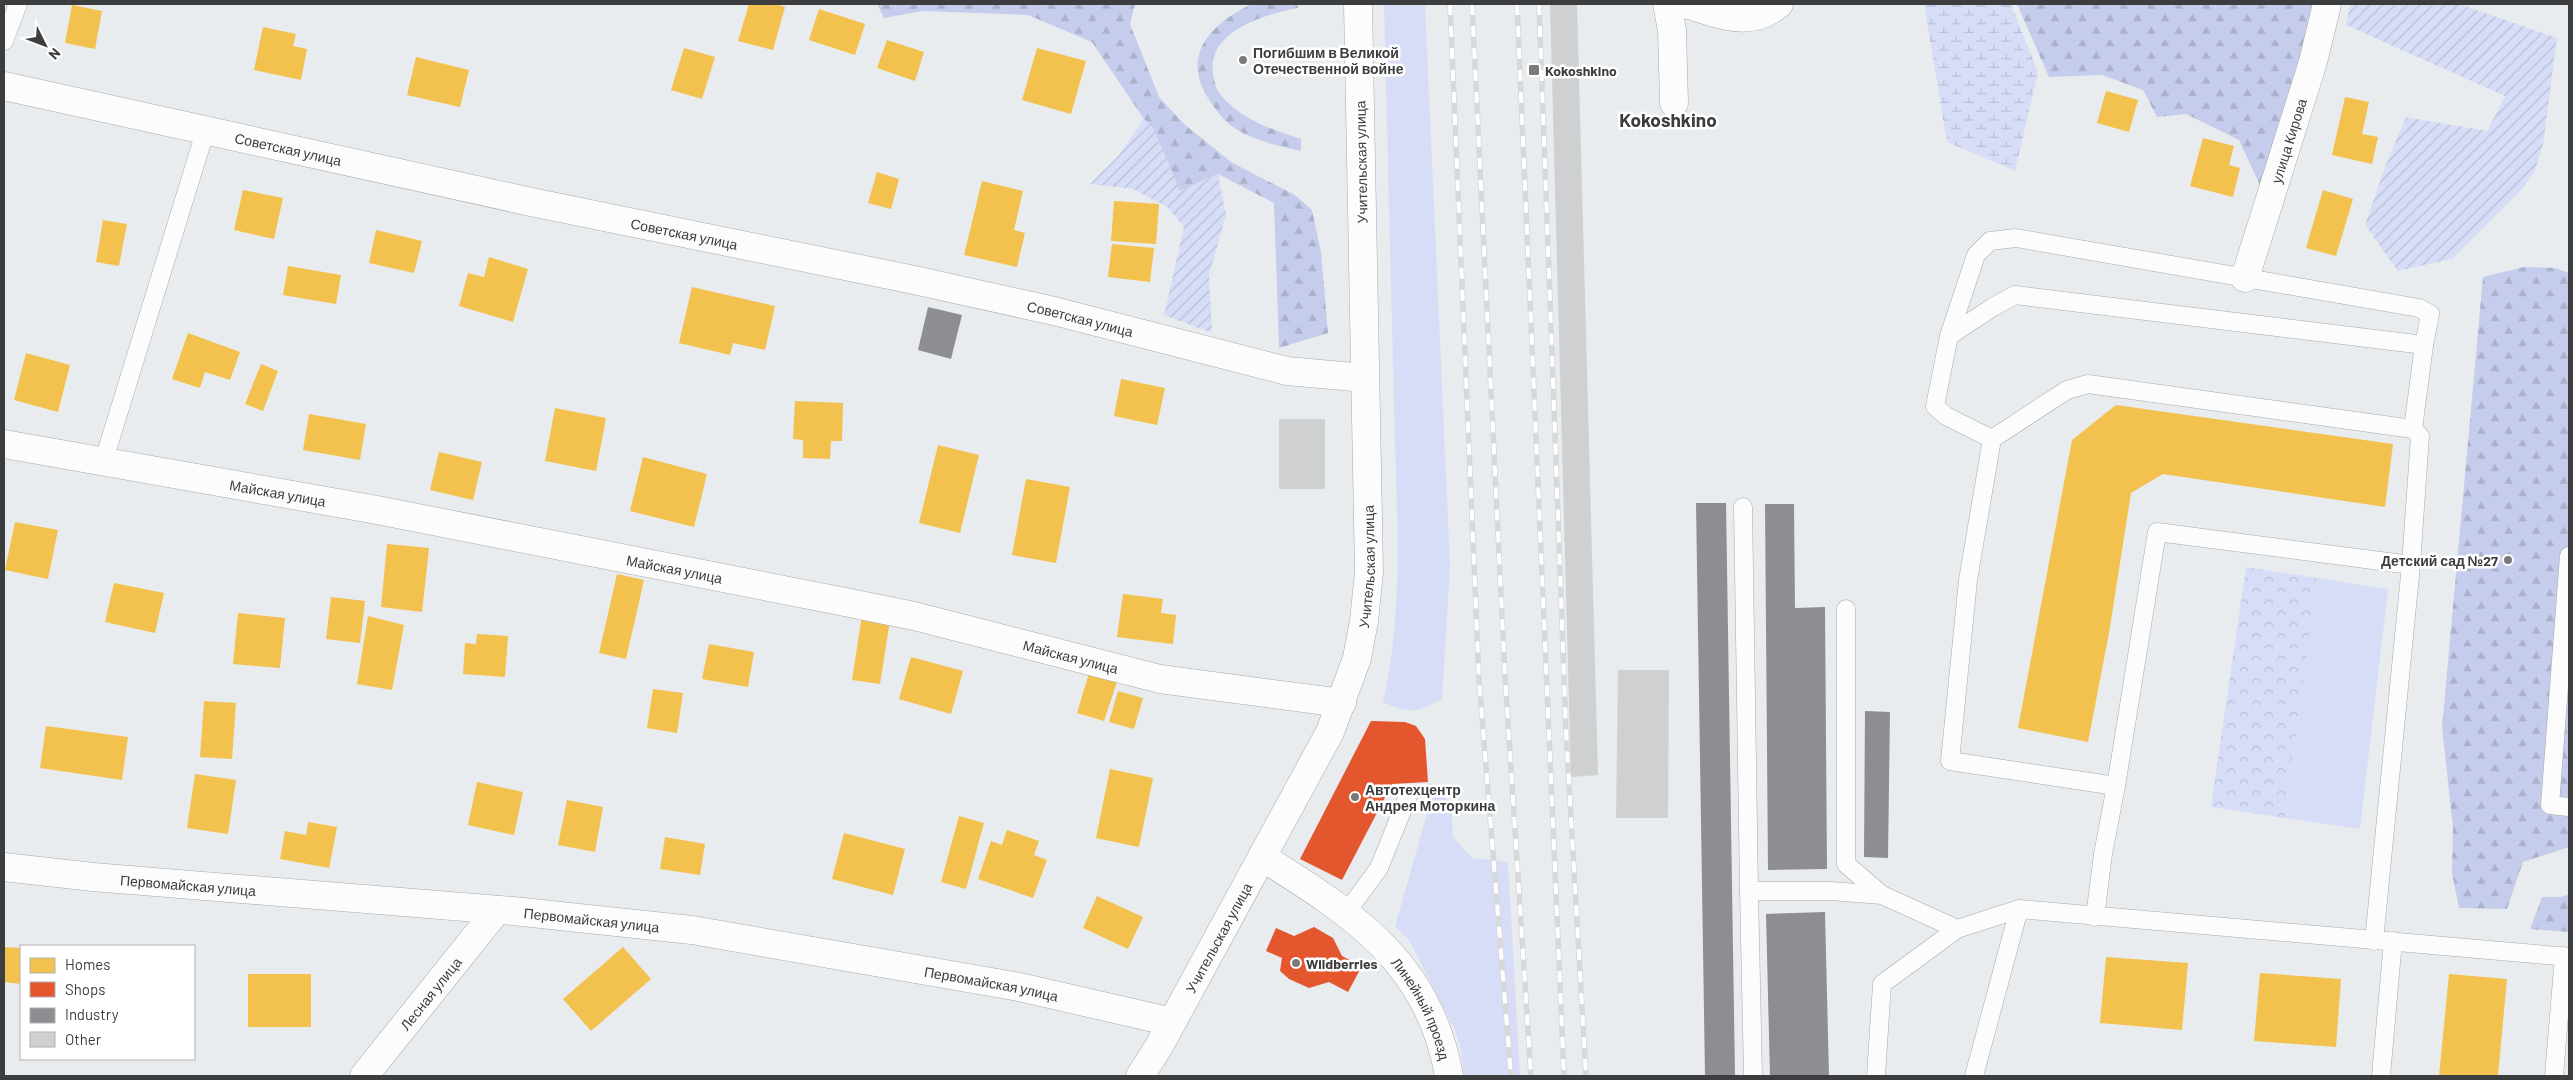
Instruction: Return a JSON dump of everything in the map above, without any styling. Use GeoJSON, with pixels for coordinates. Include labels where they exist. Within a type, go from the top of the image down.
{"type":"FeatureCollection","features":[{"type":"Feature","properties":{"kind":"street","name":"Учительская улица"},"geometry":{"type":"LineString","coordinates":[[1140,1076],[1172,1022],[1330,732],[1357,658],[1364,621],[1369,572],[1358,4]]}},
{"type":"Feature","properties":{"kind":"street"},"geometry":{"type":"LineString","coordinates":[[1667,4],[1672,30],[1674,103]]}},
{"type":"Feature","properties":{"kind":"street"},"geometry":{"type":"LineString","coordinates":[[1686,4],[1738,19],[1757,18],[1779,4]]}},
{"type":"Feature","properties":{"kind":"street","name":"улица Кирова"},"geometry":{"type":"LineString","coordinates":[[2245,278],[2312,62],[2327,4]]}},
{"type":"Feature","properties":{"kind":"street","name":"Советская улица"},"geometry":{"type":"LineString","coordinates":[[4,86],[205,132],[536,203],[914,280],[1054,311],[1287,371],[1365,378]]}},
{"type":"Feature","properties":{"kind":"street","name":"Майская улица"},"geometry":{"type":"LineString","coordinates":[[4,444],[377,510],[914,616],[1160,679],[1342,703]]}},
{"type":"Feature","properties":{"kind":"street","name":"Линейный проезд"},"geometry":{"type":"LineString","coordinates":[[1262,857],[1346,913],[1400,965],[1414,982],[1438,1028],[1449,1076]]}},
{"type":"Feature","properties":{"kind":"street","name":"Первомайская улица"},"geometry":{"type":"LineString","coordinates":[[4,868],[497,910],[692,930],[1020,987],[1172,1022]]}},
{"type":"Feature","properties":{"kind":"street","name":"Лесная улица"},"geometry":{"type":"LineString","coordinates":[[364,1076],[497,910]]}},
{"type":"Feature","properties":{"kind":"lane"},"geometry":{"type":"LineString","coordinates":[[4,41],[18,4]]}},
{"type":"Feature","properties":{"kind":"lane"},"geometry":{"type":"LineString","coordinates":[[103,463],[205,132]]}},
{"type":"Feature","properties":{"kind":"lane"},"geometry":{"type":"LineString","coordinates":[[1992,438],[1946,416],[1935,406],[1949,336],[1976,255],[1990,241],[2016,238],[2419,308],[2430,314],[2413,429]]}},
{"type":"Feature","properties":{"kind":"lane"},"geometry":{"type":"LineString","coordinates":[[1949,336],[1992,307],[2015,296],[2424,345]]}},
{"type":"Feature","properties":{"kind":"lane"},"geometry":{"type":"LineString","coordinates":[[2116,786],[1950,761],[1968,580],[1992,438],[2067,390],[2088,384],[2413,429],[2420,436],[2411,565],[2374,941]]}},
{"type":"Feature","properties":{"kind":"lane"},"geometry":{"type":"LineString","coordinates":[[1743,507],[1753,1076]]}},
{"type":"Feature","properties":{"kind":"lane"},"geometry":{"type":"LineString","coordinates":[[2095,917],[2157,532],[2411,565]]}},
{"type":"Feature","properties":{"kind":"lane"},"geometry":{"type":"LineString","coordinates":[[2569,556],[2550,805],[2569,807]]}},
{"type":"Feature","properties":{"kind":"lane"},"geometry":{"type":"LineString","coordinates":[[1846,609],[1846,864],[1882,895],[1957,929]]}},
{"type":"Feature","properties":{"kind":"lane"},"geometry":{"type":"LineString","coordinates":[[1346,913],[1379,868],[1408,796]]}},
{"type":"Feature","properties":{"kind":"lane"},"geometry":{"type":"LineString","coordinates":[[1749,891],[1831,891],[1882,895]]}},
{"type":"Feature","properties":{"kind":"lane"},"geometry":{"type":"LineString","coordinates":[[1974,1076],[2019,909]]}},
{"type":"Feature","properties":{"kind":"lane"},"geometry":{"type":"LineString","coordinates":[[1876,1076],[1882,984],[1957,929],[2019,909],[2374,941],[2394,941],[2567,956],[2554,1076]]}},
{"type":"Feature","properties":{"kind":"lane"},"geometry":{"type":"LineString","coordinates":[[2381,1076],[2394,941]]}},
{"type":"Feature","properties":{"kind":"green space"},"geometry":{"type":"Polygon","coordinates":[[[877,4],[1135,4],[1130,24],[1159,97],[1184,124],[1231,162],[1295,195],[1312,210],[1321,252],[1328,333],[1279,348],[1274,203],[1218,174],[1180,191],[1153,128],[1144,119],[1092,42],[1028,15],[922,11],[884,18],[877,4]]]}},
{"type":"Feature","properties":{"kind":"green space"},"geometry":{"type":"Polygon","coordinates":[[[1252,4],[1297,4],[1298,8],[1255,20],[1228,36],[1219,46],[1213,59],[1213,74],[1216,85],[1219,93],[1247,117],[1301,139],[1301,151],[1259,140],[1232,126],[1224,119],[1208,98],[1200,82],[1199,54],[1205,41],[1225,20],[1252,4]]]}},
{"type":"Feature","properties":{"kind":"green space"},"geometry":{"type":"Polygon","coordinates":[[[1384,4],[1425,4],[1450,565],[1442,700],[1412,710],[1406,710],[1383,702],[1394,630],[1398,556],[1384,4]]]}},
{"type":"Feature","properties":{"kind":"green space"},"geometry":{"type":"Polygon","coordinates":[[[1924,4],[2011,4],[2038,72],[2015,171],[1947,142],[1924,4]]]}},
{"type":"Feature","properties":{"kind":"green space"},"geometry":{"type":"Polygon","coordinates":[[[2017,4],[2318,4],[2265,196],[2239,140],[2186,114],[2157,117],[2143,90],[2102,75],[2049,77],[2017,4]]]}},
{"type":"Feature","properties":{"kind":"green space"},"geometry":{"type":"Polygon","coordinates":[[[2350,4],[2459,4],[2557,38],[2543,145],[2534,173],[2522,189],[2452,259],[2398,271],[2365,225],[2384,170],[2406,117],[2487,131],[2505,96],[2346,25],[2350,4]]]}},
{"type":"Feature","properties":{"kind":"green space"},"geometry":{"type":"Polygon","coordinates":[[[1144,119],[1153,127],[1180,191],[1218,174],[1226,215],[1209,276],[1212,333],[1164,315],[1184,227],[1167,207],[1133,189],[1090,184],[1119,155],[1144,119]]]}},
{"type":"Feature","properties":{"kind":"green space","name":"Детский сад №27"},"geometry":{"type":"Polygon","coordinates":[[[2524,267],[2555,268],[2569,273],[2569,847],[2523,862],[2507,909],[2459,908],[2452,873],[2453,827],[2442,727],[2483,277],[2524,267]]]}},
{"type":"Feature","properties":{"kind":"green space"},"geometry":{"type":"Polygon","coordinates":[[[2246,567],[2317,578],[2285,818],[2211,807],[2246,567]]]}},
{"type":"Feature","properties":{"kind":"green space"},"geometry":{"type":"Polygon","coordinates":[[[2317,578],[2388,589],[2360,829],[2285,818],[2317,578]]]}},
{"type":"Feature","properties":{"kind":"green space"},"geometry":{"type":"Polygon","coordinates":[[[1428,782],[1445,797],[1451,808],[1453,837],[1472,858],[1508,862],[1520,1076],[1464,1076],[1461,1049],[1455,1030],[1409,940],[1395,927],[1430,803],[1428,782]]]}},
{"type":"Feature","properties":{"kind":"green space"},"geometry":{"type":"Polygon","coordinates":[[[2569,894],[2569,932],[2530,929],[2542,897],[2561,897],[2569,894]]]}},
{"type":"Feature","properties":{"kind":"building: Homes"},"geometry":{"type":"Polygon","coordinates":[[[749,4],[776,4],[785,7],[773,50],[738,41],[749,4]]]}},
{"type":"Feature","properties":{"kind":"building: Homes"},"geometry":{"type":"Polygon","coordinates":[[[72,5],[102,11],[95,49],[65,43],[72,5]]]}},
{"type":"Feature","properties":{"kind":"building: Homes"},"geometry":{"type":"Polygon","coordinates":[[[819,9],[865,24],[855,55],[809,40],[819,9]]]}},
{"type":"Feature","properties":{"kind":"building: Homes"},"geometry":{"type":"Polygon","coordinates":[[[263,27],[296,34],[293,46],[307,49],[301,80],[254,70],[263,27]]]}},
{"type":"Feature","properties":{"kind":"building: Homes"},"geometry":{"type":"Polygon","coordinates":[[[887,40],[924,52],[915,81],[877,68],[887,40]]]}},
{"type":"Feature","properties":{"kind":"building: Homes"},"geometry":{"type":"Polygon","coordinates":[[[684,48],[715,57],[702,99],[671,90],[684,48]]]}},
{"type":"Feature","properties":{"kind":"building: Homes"},"geometry":{"type":"Polygon","coordinates":[[[1037,48],[1086,61],[1071,114],[1022,100],[1037,48]]]}},
{"type":"Feature","properties":{"kind":"building: Homes"},"geometry":{"type":"Polygon","coordinates":[[[416,57],[469,70],[460,107],[407,95],[416,57]]]}},
{"type":"Feature","properties":{"kind":"building: Homes"},"geometry":{"type":"Polygon","coordinates":[[[2106,91],[2138,100],[2129,132],[2097,123],[2106,91]]]}},
{"type":"Feature","properties":{"kind":"building: Homes"},"geometry":{"type":"Polygon","coordinates":[[[2345,97],[2369,102],[2362,134],[2378,137],[2372,164],[2332,155],[2345,97]]]}},
{"type":"Feature","properties":{"kind":"building: Homes"},"geometry":{"type":"Polygon","coordinates":[[[2203,138],[2234,146],[2229,165],[2240,168],[2233,197],[2190,186],[2203,138]]]}},
{"type":"Feature","properties":{"kind":"building: Homes"},"geometry":{"type":"Polygon","coordinates":[[[877,172],[899,179],[891,209],[868,203],[877,172]]]}},
{"type":"Feature","properties":{"kind":"building: Homes"},"geometry":{"type":"Polygon","coordinates":[[[982,181],[1023,191],[1014,230],[1025,233],[1017,267],[964,255],[982,181]]]}},
{"type":"Feature","properties":{"kind":"building: Homes"},"geometry":{"type":"Polygon","coordinates":[[[243,190],[283,198],[274,239],[234,230],[243,190]]]}},
{"type":"Feature","properties":{"kind":"building: Homes"},"geometry":{"type":"Polygon","coordinates":[[[2323,190],[2353,199],[2336,256],[2306,248],[2323,190]]]}},
{"type":"Feature","properties":{"kind":"building: Homes"},"geometry":{"type":"Polygon","coordinates":[[[1114,201],[1159,204],[1156,244],[1111,241],[1114,201]]]}},
{"type":"Feature","properties":{"kind":"building: Homes"},"geometry":{"type":"Polygon","coordinates":[[[103,220],[127,224],[119,266],[96,262],[103,220]]]}},
{"type":"Feature","properties":{"kind":"building: Homes"},"geometry":{"type":"Polygon","coordinates":[[[376,230],[422,241],[414,273],[369,263],[376,230]]]}},
{"type":"Feature","properties":{"kind":"building: Homes"},"geometry":{"type":"Polygon","coordinates":[[[1112,244],[1154,248],[1150,282],[1108,277],[1112,244]]]}},
{"type":"Feature","properties":{"kind":"building: Homes"},"geometry":{"type":"Polygon","coordinates":[[[489,257],[528,269],[513,322],[459,306],[468,273],[484,277],[489,257]]]}},
{"type":"Feature","properties":{"kind":"building: Homes"},"geometry":{"type":"Polygon","coordinates":[[[288,266],[341,275],[336,304],[283,295],[288,266]]]}},
{"type":"Feature","properties":{"kind":"building: Homes"},"geometry":{"type":"Polygon","coordinates":[[[692,287],[775,306],[765,350],[733,343],[730,355],[679,343],[692,287]]]}},
{"type":"Feature","properties":{"kind":"building: Homes"},"geometry":{"type":"Polygon","coordinates":[[[188,333],[240,352],[230,380],[205,372],[200,388],[172,379],[188,333]]]}},
{"type":"Feature","properties":{"kind":"building: Homes"},"geometry":{"type":"Polygon","coordinates":[[[26,353],[70,365],[58,412],[14,400],[26,353]]]}},
{"type":"Feature","properties":{"kind":"building: Homes"},"geometry":{"type":"Polygon","coordinates":[[[261,364],[278,371],[263,411],[245,404],[261,364]]]}},
{"type":"Feature","properties":{"kind":"building: Homes"},"geometry":{"type":"Polygon","coordinates":[[[1121,379],[1165,388],[1157,425],[1114,416],[1121,379]]]}},
{"type":"Feature","properties":{"kind":"building: Homes"},"geometry":{"type":"Polygon","coordinates":[[[795,401],[843,403],[842,441],[831,441],[830,459],[803,458],[803,440],[793,439],[795,401]]]}},
{"type":"Feature","properties":{"kind":"building: Homes"},"geometry":{"type":"Polygon","coordinates":[[[2116,405],[2393,444],[2385,507],[2163,474],[2131,493],[2109,633],[2088,742],[2018,728],[2072,440],[2116,405]]]}},
{"type":"Feature","properties":{"kind":"building: Homes"},"geometry":{"type":"Polygon","coordinates":[[[555,408],[606,418],[596,471],[545,461],[555,408]]]}},
{"type":"Feature","properties":{"kind":"building: Homes"},"geometry":{"type":"Polygon","coordinates":[[[309,414],[366,424],[360,460],[303,450],[309,414]]]}},
{"type":"Feature","properties":{"kind":"building: Homes"},"geometry":{"type":"Polygon","coordinates":[[[938,445],[979,455],[960,533],[919,523],[938,445]]]}},
{"type":"Feature","properties":{"kind":"building: Homes"},"geometry":{"type":"Polygon","coordinates":[[[439,452],[482,462],[473,500],[430,490],[439,452]]]}},
{"type":"Feature","properties":{"kind":"building: Homes"},"geometry":{"type":"Polygon","coordinates":[[[643,457],[707,474],[694,527],[630,511],[643,457]]]}},
{"type":"Feature","properties":{"kind":"building: Homes"},"geometry":{"type":"Polygon","coordinates":[[[1026,479],[1070,487],[1056,563],[1012,555],[1026,479]]]}},
{"type":"Feature","properties":{"kind":"building: Homes"},"geometry":{"type":"Polygon","coordinates":[[[15,522],[58,530],[48,579],[5,570],[15,522]]]}},
{"type":"Feature","properties":{"kind":"building: Homes"},"geometry":{"type":"Polygon","coordinates":[[[387,544],[429,548],[422,612],[381,607],[387,544]]]}},
{"type":"Feature","properties":{"kind":"building: Homes"},"geometry":{"type":"Polygon","coordinates":[[[617,574],[644,580],[626,659],[599,653],[617,574]]]}},
{"type":"Feature","properties":{"kind":"building: Homes"},"geometry":{"type":"Polygon","coordinates":[[[114,583],[164,593],[155,633],[105,622],[114,583]]]}},
{"type":"Feature","properties":{"kind":"building: Homes"},"geometry":{"type":"Polygon","coordinates":[[[1123,594],[1163,599],[1161,613],[1176,615],[1173,644],[1117,637],[1123,594]]]}},
{"type":"Feature","properties":{"kind":"building: Homes"},"geometry":{"type":"Polygon","coordinates":[[[331,597],[365,601],[360,643],[326,639],[331,597]]]}},
{"type":"Feature","properties":{"kind":"building: Homes"},"geometry":{"type":"Polygon","coordinates":[[[238,613],[285,618],[280,668],[233,664],[238,613]]]}},
{"type":"Feature","properties":{"kind":"building: Homes"},"geometry":{"type":"Polygon","coordinates":[[[862,615],[890,620],[880,684],[852,680],[862,615]]]}},
{"type":"Feature","properties":{"kind":"building: Homes"},"geometry":{"type":"Polygon","coordinates":[[[368,616],[404,625],[392,690],[357,684],[368,616]]]}},
{"type":"Feature","properties":{"kind":"building: Homes"},"geometry":{"type":"Polygon","coordinates":[[[477,634],[508,636],[505,677],[463,674],[465,643],[476,644],[477,634]]]}},
{"type":"Feature","properties":{"kind":"building: Homes"},"geometry":{"type":"Polygon","coordinates":[[[709,644],[754,652],[748,687],[702,679],[709,644]]]}},
{"type":"Feature","properties":{"kind":"building: Homes"},"geometry":{"type":"Polygon","coordinates":[[[911,657],[963,671],[951,714],[899,699],[911,657]]]}},
{"type":"Feature","properties":{"kind":"building: Homes"},"geometry":{"type":"Polygon","coordinates":[[[1089,673],[1117,682],[1104,721],[1077,713],[1089,673]]]}},
{"type":"Feature","properties":{"kind":"building: Homes"},"geometry":{"type":"Polygon","coordinates":[[[653,689],[683,693],[677,733],[647,728],[653,689]]]}},
{"type":"Feature","properties":{"kind":"building: Homes"},"geometry":{"type":"Polygon","coordinates":[[[1118,691],[1143,698],[1134,729],[1109,722],[1118,691]]]}},
{"type":"Feature","properties":{"kind":"building: Homes"},"geometry":{"type":"Polygon","coordinates":[[[204,701],[236,703],[232,759],[200,757],[204,701]]]}},
{"type":"Feature","properties":{"kind":"building: Homes"},"geometry":{"type":"Polygon","coordinates":[[[46,726],[128,737],[122,780],[40,768],[46,726]]]}},
{"type":"Feature","properties":{"kind":"building: Homes"},"geometry":{"type":"Polygon","coordinates":[[[1110,769],[1153,778],[1139,847],[1096,838],[1110,769]]]}},
{"type":"Feature","properties":{"kind":"building: Homes"},"geometry":{"type":"Polygon","coordinates":[[[195,774],[236,780],[228,834],[187,828],[195,774]]]}},
{"type":"Feature","properties":{"kind":"building: Homes"},"geometry":{"type":"Polygon","coordinates":[[[477,782],[523,792],[514,835],[468,825],[477,782]]]}},
{"type":"Feature","properties":{"kind":"building: Homes"},"geometry":{"type":"Polygon","coordinates":[[[567,800],[603,807],[595,852],[558,845],[567,800]]]}},
{"type":"Feature","properties":{"kind":"building: Homes"},"geometry":{"type":"Polygon","coordinates":[[[959,816],[984,823],[966,889],[941,882],[959,816]]]}},
{"type":"Feature","properties":{"kind":"building: Homes"},"geometry":{"type":"Polygon","coordinates":[[[308,822],[337,827],[329,868],[280,859],[285,831],[306,835],[308,822]]]}},
{"type":"Feature","properties":{"kind":"building: Homes"},"geometry":{"type":"Polygon","coordinates":[[[1007,830],[1039,841],[1034,855],[1047,860],[1033,898],[978,879],[991,841],[1002,845],[1007,830]]]}},
{"type":"Feature","properties":{"kind":"building: Homes"},"geometry":{"type":"Polygon","coordinates":[[[844,833],[905,849],[893,895],[832,879],[844,833]]]}},
{"type":"Feature","properties":{"kind":"building: Homes"},"geometry":{"type":"Polygon","coordinates":[[[665,837],[705,844],[700,875],[660,869],[665,837]]]}},
{"type":"Feature","properties":{"kind":"building: Homes"},"geometry":{"type":"Polygon","coordinates":[[[1097,896],[1143,917],[1128,949],[1083,928],[1097,896]]]}},
{"type":"Feature","properties":{"kind":"building: Homes"},"geometry":{"type":"Polygon","coordinates":[[[4,947],[20,948],[20,984],[4,982],[4,947]]]}},
{"type":"Feature","properties":{"kind":"building: Homes"},"geometry":{"type":"Polygon","coordinates":[[[623,947],[651,979],[591,1031],[563,999],[623,947]]]}},
{"type":"Feature","properties":{"kind":"building: Homes"},"geometry":{"type":"Polygon","coordinates":[[[2106,957],[2188,963],[2182,1030],[2100,1023],[2106,957]]]}},
{"type":"Feature","properties":{"kind":"building: Homes"},"geometry":{"type":"Polygon","coordinates":[[[2260,973],[2341,979],[2336,1047],[2254,1041],[2260,973]]]}},
{"type":"Feature","properties":{"kind":"building: Homes"},"geometry":{"type":"Polygon","coordinates":[[[248,974],[311,974],[311,1027],[248,1027],[248,974]]]}},
{"type":"Feature","properties":{"kind":"building: Homes"},"geometry":{"type":"Polygon","coordinates":[[[2449,974],[2507,979],[2498,1076],[2439,1076],[2449,974]]]}},
{"type":"Feature","properties":{"kind":"building: Shops"},"geometry":{"type":"Polygon","coordinates":[[[1371,721],[1405,722],[1416,726],[1425,739],[1428,782],[1392,784],[1342,880],[1300,859],[1371,721]]]}},
{"type":"Feature","properties":{"kind":"building: Shops"},"geometry":{"type":"Polygon","coordinates":[[[1314,927],[1333,938],[1342,956],[1362,966],[1348,992],[1329,982],[1309,988],[1289,979],[1280,971],[1282,958],[1266,951],[1276,928],[1294,936],[1314,927]]]}},
{"type":"Feature","properties":{"kind":"building: Industry"},"geometry":{"type":"Polygon","coordinates":[[[928,307],[962,315],[951,359],[918,350],[928,307]]]}},
{"type":"Feature","properties":{"kind":"building: Industry"},"geometry":{"type":"Polygon","coordinates":[[[1696,503],[1726,503],[1735,1076],[1705,1076],[1696,503]]]}},
{"type":"Feature","properties":{"kind":"building: Industry"},"geometry":{"type":"Polygon","coordinates":[[[1765,504],[1794,504],[1795,608],[1825,607],[1827,869],[1768,870],[1765,504]]]}},
{"type":"Feature","properties":{"kind":"building: Industry"},"geometry":{"type":"Polygon","coordinates":[[[1865,711],[1890,712],[1888,858],[1864,857],[1865,711]]]}},
{"type":"Feature","properties":{"kind":"building: Industry"},"geometry":{"type":"Polygon","coordinates":[[[1825,912],[1829,1076],[1770,1076],[1766,914],[1825,912]]]}},
{"type":"Feature","properties":{"kind":"building: Other"},"geometry":{"type":"Polygon","coordinates":[[[1550,4],[1577,4],[1598,775],[1571,777],[1550,4]]]}},
{"type":"Feature","properties":{"kind":"building: Other"},"geometry":{"type":"Polygon","coordinates":[[[1279,419],[1325,419],[1325,489],[1279,489],[1279,419]]]}},
{"type":"Feature","properties":{"kind":"building: Other"},"geometry":{"type":"Polygon","coordinates":[[[1618,670],[1669,670],[1668,818],[1616,818],[1618,670]]]}},
{"type":"Feature","properties":{"kind":"railway"},"geometry":{"type":"LineString","coordinates":[[1450,4],[1479,680],[1511,1076]]}},
{"type":"Feature","properties":{"kind":"railway"},"geometry":{"type":"LineString","coordinates":[[1472,4],[1505,676],[1531,1076]]}},
{"type":"Feature","properties":{"kind":"railway"},"geometry":{"type":"LineString","coordinates":[[1517,4],[1564,1076]]}},
{"type":"Feature","properties":{"kind":"railway"},"geometry":{"type":"LineString","coordinates":[[1539,4],[1566,732],[1586,1076]]}},
{"type":"Feature","properties":{"kind":"place","name":"Погибшим в Великой Отечественной войне"},"geometry":{"type":"Point","coordinates":[1243,60]}},
{"type":"Feature","properties":{"kind":"place","name":"Kokoshkino"},"geometry":{"type":"Point","coordinates":[1534,70]}},
{"type":"Feature","properties":{"kind":"place","name":"Детский сад №27"},"geometry":{"type":"Point","coordinates":[2508,560]}},
{"type":"Feature","properties":{"kind":"place","name":"Автотехцентр Андрея Моторкина"},"geometry":{"type":"Point","coordinates":[1355,797]}},
{"type":"Feature","properties":{"kind":"place","name":"Wildberries"},"geometry":{"type":"Point","coordinates":[1296,963]}},
{"type":"Feature","properties":{"kind":"district","name":"Kokoshkino"},"geometry":{"type":"Point","coordinates":[1668,119]}}]}
